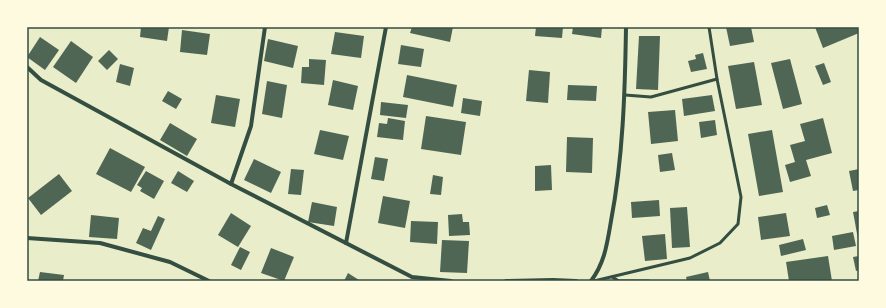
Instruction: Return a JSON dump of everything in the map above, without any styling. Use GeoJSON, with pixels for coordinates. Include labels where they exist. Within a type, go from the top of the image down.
{"type":"FeatureCollection","features":[{"type":"Feature","properties":{"kind":"street"},"geometry":{"type":"LineString","coordinates":[[231,184],[251,126],[265,27]]}},
{"type":"Feature","properties":{"kind":"street"},"geometry":{"type":"LineString","coordinates":[[346,243],[386,27]]}},
{"type":"Feature","properties":{"kind":"street"},"geometry":{"type":"LineString","coordinates":[[591,281],[599,270],[604,257],[616,196],[625,95],[626,27]]}},
{"type":"Feature","properties":{"kind":"street"},"geometry":{"type":"LineString","coordinates":[[27,67],[41,80],[231,184],[346,243],[411,279],[451,281]]}},
{"type":"Feature","properties":{"kind":"street"},"geometry":{"type":"LineString","coordinates":[[27,238],[100,243],[170,262],[209,281]]}},
{"type":"Feature","properties":{"kind":"street"},"geometry":{"type":"LineString","coordinates":[[506,281],[576,281]]}},
{"type":"Feature","properties":{"kind":"lane"},"geometry":{"type":"LineString","coordinates":[[594,281],[690,258],[720,243],[738,224],[742,197],[717,79],[709,27]]}},
{"type":"Feature","properties":{"kind":"lane"},"geometry":{"type":"LineString","coordinates":[[625,95],[651,97],[717,79]]}},
{"type":"Feature","properties":{"kind":"lane"},"geometry":{"type":"LineString","coordinates":[[612,277],[619,281],[649,281]]}},
{"type":"Feature","properties":{"kind":"building"},"geometry":{"type":"Polygon","coordinates":[[[141,27],[169,27],[167,41],[140,37],[141,27]]]}},
{"type":"Feature","properties":{"kind":"building"},"geometry":{"type":"Polygon","coordinates":[[[412,27],[453,27],[450,42],[410,33],[412,27]]]}},
{"type":"Feature","properties":{"kind":"building"},"geometry":{"type":"Polygon","coordinates":[[[536,27],[563,27],[562,38],[535,36],[536,27]]]}},
{"type":"Feature","properties":{"kind":"building"},"geometry":{"type":"Polygon","coordinates":[[[573,27],[602,27],[601,38],[572,34],[573,27]]]}},
{"type":"Feature","properties":{"kind":"building"},"geometry":{"type":"Polygon","coordinates":[[[726,27],[751,27],[754,42],[730,46],[726,27]]]}},
{"type":"Feature","properties":{"kind":"building"},"geometry":{"type":"Polygon","coordinates":[[[815,27],[857,27],[859,33],[823,48],[815,27]]]}},
{"type":"Feature","properties":{"kind":"building"},"geometry":{"type":"Polygon","coordinates":[[[182,30],[210,34],[207,55],[180,52],[182,30]]]}},
{"type":"Feature","properties":{"kind":"building"},"geometry":{"type":"Polygon","coordinates":[[[335,32],[364,36],[361,58],[331,54],[335,32]]]}},
{"type":"Feature","properties":{"kind":"building"},"geometry":{"type":"Polygon","coordinates":[[[639,36],[660,36],[658,90],[636,89],[639,36]]]}},
{"type":"Feature","properties":{"kind":"building"},"geometry":{"type":"Polygon","coordinates":[[[40,37],[59,50],[45,70],[27,57],[40,37]]]}},
{"type":"Feature","properties":{"kind":"building"},"geometry":{"type":"Polygon","coordinates":[[[268,39],[298,46],[293,68],[264,61],[268,39]]]}},
{"type":"Feature","properties":{"kind":"building"},"geometry":{"type":"Polygon","coordinates":[[[71,41],[93,57],[76,83],[53,67],[71,41]]]}},
{"type":"Feature","properties":{"kind":"building"},"geometry":{"type":"Polygon","coordinates":[[[401,45],[424,49],[421,67],[398,64],[401,45]]]}},
{"type":"Feature","properties":{"kind":"building"},"geometry":{"type":"Polygon","coordinates":[[[109,50],[118,59],[107,70],[98,61],[109,50]]]}},
{"type":"Feature","properties":{"kind":"building"},"geometry":{"type":"Polygon","coordinates":[[[703,53],[707,69],[691,72],[688,61],[696,59],[695,55],[703,53]]]}},
{"type":"Feature","properties":{"kind":"building"},"geometry":{"type":"Polygon","coordinates":[[[309,59],[326,60],[324,85],[301,83],[302,67],[309,67],[309,59]]]}},
{"type":"Feature","properties":{"kind":"building"},"geometry":{"type":"Polygon","coordinates":[[[790,59],[802,104],[783,109],[771,63],[790,59]]]}},
{"type":"Feature","properties":{"kind":"building"},"geometry":{"type":"Polygon","coordinates":[[[754,62],[762,105],[736,109],[728,66],[754,62]]]}},
{"type":"Feature","properties":{"kind":"building"},"geometry":{"type":"Polygon","coordinates":[[[824,63],[831,82],[823,85],[815,66],[824,63]]]}},
{"type":"Feature","properties":{"kind":"building"},"geometry":{"type":"Polygon","coordinates":[[[120,64],[134,68],[130,86],[116,82],[120,64]]]}},
{"type":"Feature","properties":{"kind":"building"},"geometry":{"type":"Polygon","coordinates":[[[529,70],[550,72],[548,103],[526,101],[529,70]]]}},
{"type":"Feature","properties":{"kind":"building"},"geometry":{"type":"Polygon","coordinates":[[[407,75],[457,85],[453,107],[403,97],[407,75]]]}},
{"type":"Feature","properties":{"kind":"building"},"geometry":{"type":"Polygon","coordinates":[[[333,80],[358,86],[353,110],[328,105],[333,80]]]}},
{"type":"Feature","properties":{"kind":"building"},"geometry":{"type":"Polygon","coordinates":[[[267,81],[287,85],[282,118],[262,114],[267,81]]]}},
{"type":"Feature","properties":{"kind":"building"},"geometry":{"type":"Polygon","coordinates":[[[568,85],[597,86],[596,101],[567,100],[568,85]]]}},
{"type":"Feature","properties":{"kind":"building"},"geometry":{"type":"Polygon","coordinates":[[[168,91],[182,99],[176,109],[162,101],[168,91]]]}},
{"type":"Feature","properties":{"kind":"building"},"geometry":{"type":"Polygon","coordinates":[[[216,95],[240,99],[235,127],[211,123],[216,95]]]}},
{"type":"Feature","properties":{"kind":"building"},"geometry":{"type":"Polygon","coordinates":[[[712,95],[715,111],[684,116],[682,99],[712,95]]]}},
{"type":"Feature","properties":{"kind":"building"},"geometry":{"type":"Polygon","coordinates":[[[463,98],[482,101],[480,116],[461,113],[463,98]]]}},
{"type":"Feature","properties":{"kind":"building"},"geometry":{"type":"Polygon","coordinates":[[[381,102],[408,105],[406,118],[380,115],[381,102]]]}},
{"type":"Feature","properties":{"kind":"building"},"geometry":{"type":"Polygon","coordinates":[[[675,110],[678,141],[651,144],[648,112],[675,110]]]}},
{"type":"Feature","properties":{"kind":"building"},"geometry":{"type":"Polygon","coordinates":[[[426,116],[466,122],[461,155],[421,149],[426,116]]]}},
{"type":"Feature","properties":{"kind":"building"},"geometry":{"type":"Polygon","coordinates":[[[388,118],[405,121],[403,140],[377,137],[379,123],[387,124],[388,118]]]}},
{"type":"Feature","properties":{"kind":"building"},"geometry":{"type":"Polygon","coordinates":[[[823,118],[832,153],[806,160],[811,176],[790,182],[785,165],[795,162],[790,145],[805,141],[800,124],[823,118]]]}},
{"type":"Feature","properties":{"kind":"building"},"geometry":{"type":"Polygon","coordinates":[[[715,120],[717,135],[701,138],[699,122],[715,120]]]}},
{"type":"Feature","properties":{"kind":"building"},"geometry":{"type":"Polygon","coordinates":[[[170,123],[197,139],[187,156],[160,140],[170,123]]]}},
{"type":"Feature","properties":{"kind":"building"},"geometry":{"type":"Polygon","coordinates":[[[320,130],[349,136],[343,160],[314,154],[320,130]]]}},
{"type":"Feature","properties":{"kind":"building"},"geometry":{"type":"Polygon","coordinates":[[[772,130],[783,192],[759,196],[748,134],[772,130]]]}},
{"type":"Feature","properties":{"kind":"building"},"geometry":{"type":"Polygon","coordinates":[[[567,137],[593,138],[592,173],[566,172],[567,137]]]}},
{"type":"Feature","properties":{"kind":"building"},"geometry":{"type":"Polygon","coordinates":[[[110,148],[145,167],[131,192],[96,174],[110,148]]]}},
{"type":"Feature","properties":{"kind":"building"},"geometry":{"type":"Polygon","coordinates":[[[672,153],[675,170],[660,172],[658,155],[672,153]]]}},
{"type":"Feature","properties":{"kind":"building"},"geometry":{"type":"Polygon","coordinates":[[[375,157],[388,159],[384,181],[371,179],[375,157]]]}},
{"type":"Feature","properties":{"kind":"building"},"geometry":{"type":"Polygon","coordinates":[[[254,159],[281,172],[271,193],[244,180],[254,159]]]}},
{"type":"Feature","properties":{"kind":"building"},"geometry":{"type":"Polygon","coordinates":[[[551,165],[552,190],[535,191],[535,166],[551,165]]]}},
{"type":"Feature","properties":{"kind":"building"},"geometry":{"type":"Polygon","coordinates":[[[291,169],[304,170],[301,195],[288,194],[291,169]]]}},
{"type":"Feature","properties":{"kind":"building"},"geometry":{"type":"Polygon","coordinates":[[[859,169],[859,190],[853,191],[849,171],[859,169]]]}},
{"type":"Feature","properties":{"kind":"building"},"geometry":{"type":"Polygon","coordinates":[[[146,171],[164,181],[154,199],[140,191],[142,188],[137,185],[146,171]]]}},
{"type":"Feature","properties":{"kind":"building"},"geometry":{"type":"Polygon","coordinates":[[[178,171],[194,181],[187,192],[171,183],[178,171]]]}},
{"type":"Feature","properties":{"kind":"building"},"geometry":{"type":"Polygon","coordinates":[[[59,174],[72,191],[41,215],[28,198],[59,174]]]}},
{"type":"Feature","properties":{"kind":"building"},"geometry":{"type":"Polygon","coordinates":[[[433,175],[443,177],[441,195],[430,194],[433,175]]]}},
{"type":"Feature","properties":{"kind":"building"},"geometry":{"type":"Polygon","coordinates":[[[383,196],[410,201],[405,228],[378,223],[383,196]]]}},
{"type":"Feature","properties":{"kind":"building"},"geometry":{"type":"Polygon","coordinates":[[[659,200],[660,216],[632,218],[631,202],[659,200]]]}},
{"type":"Feature","properties":{"kind":"building"},"geometry":{"type":"Polygon","coordinates":[[[312,202],[337,207],[334,226],[308,222],[312,202]]]}},
{"type":"Feature","properties":{"kind":"building"},"geometry":{"type":"Polygon","coordinates":[[[827,205],[830,215],[817,218],[815,208],[827,205]]]}},
{"type":"Feature","properties":{"kind":"building"},"geometry":{"type":"Polygon","coordinates":[[[687,207],[690,247],[672,248],[670,208],[687,207]]]}},
{"type":"Feature","properties":{"kind":"building"},"geometry":{"type":"Polygon","coordinates":[[[859,211],[859,239],[858,239],[853,212],[859,211]]]}},
{"type":"Feature","properties":{"kind":"building"},"geometry":{"type":"Polygon","coordinates":[[[231,213],[251,226],[238,247],[218,235],[231,213]]]}},
{"type":"Feature","properties":{"kind":"building"},"geometry":{"type":"Polygon","coordinates":[[[786,213],[790,236],[761,240],[758,217],[786,213]]]}},
{"type":"Feature","properties":{"kind":"building"},"geometry":{"type":"Polygon","coordinates":[[[462,214],[463,222],[469,222],[470,235],[449,236],[448,215],[462,214]]]}},
{"type":"Feature","properties":{"kind":"building"},"geometry":{"type":"Polygon","coordinates":[[[91,215],[119,218],[117,239],[89,237],[91,215]]]}},
{"type":"Feature","properties":{"kind":"building"},"geometry":{"type":"Polygon","coordinates":[[[158,216],[165,219],[151,250],[136,243],[143,228],[151,231],[158,216]]]}},
{"type":"Feature","properties":{"kind":"building"},"geometry":{"type":"Polygon","coordinates":[[[411,221],[438,222],[437,244],[410,242],[411,221]]]}},
{"type":"Feature","properties":{"kind":"building"},"geometry":{"type":"Polygon","coordinates":[[[853,232],[856,246],[834,250],[832,236],[853,232]]]}},
{"type":"Feature","properties":{"kind":"building"},"geometry":{"type":"Polygon","coordinates":[[[665,234],[667,259],[645,261],[642,236],[665,234]]]}},
{"type":"Feature","properties":{"kind":"building"},"geometry":{"type":"Polygon","coordinates":[[[803,239],[806,250],[781,256],[779,245],[803,239]]]}},
{"type":"Feature","properties":{"kind":"building"},"geometry":{"type":"Polygon","coordinates":[[[442,240],[469,241],[467,273],[440,272],[442,240]]]}},
{"type":"Feature","properties":{"kind":"building"},"geometry":{"type":"Polygon","coordinates":[[[240,247],[250,252],[241,270],[231,265],[240,247]]]}},
{"type":"Feature","properties":{"kind":"building"},"geometry":{"type":"Polygon","coordinates":[[[271,248],[294,257],[284,281],[261,273],[271,248]]]}},
{"type":"Feature","properties":{"kind":"building"},"geometry":{"type":"Polygon","coordinates":[[[828,256],[832,281],[789,281],[786,262],[828,256]]]}},
{"type":"Feature","properties":{"kind":"building"},"geometry":{"type":"Polygon","coordinates":[[[859,256],[859,270],[856,271],[853,257],[859,256]]]}},
{"type":"Feature","properties":{"kind":"building"},"geometry":{"type":"Polygon","coordinates":[[[40,272],[64,275],[63,281],[38,281],[40,272]]]}},
{"type":"Feature","properties":{"kind":"building"},"geometry":{"type":"Polygon","coordinates":[[[708,272],[710,281],[687,281],[686,277],[708,272]]]}},
{"type":"Feature","properties":{"kind":"building"},"geometry":{"type":"Polygon","coordinates":[[[348,273],[359,280],[344,281],[348,273]]]}}]}
